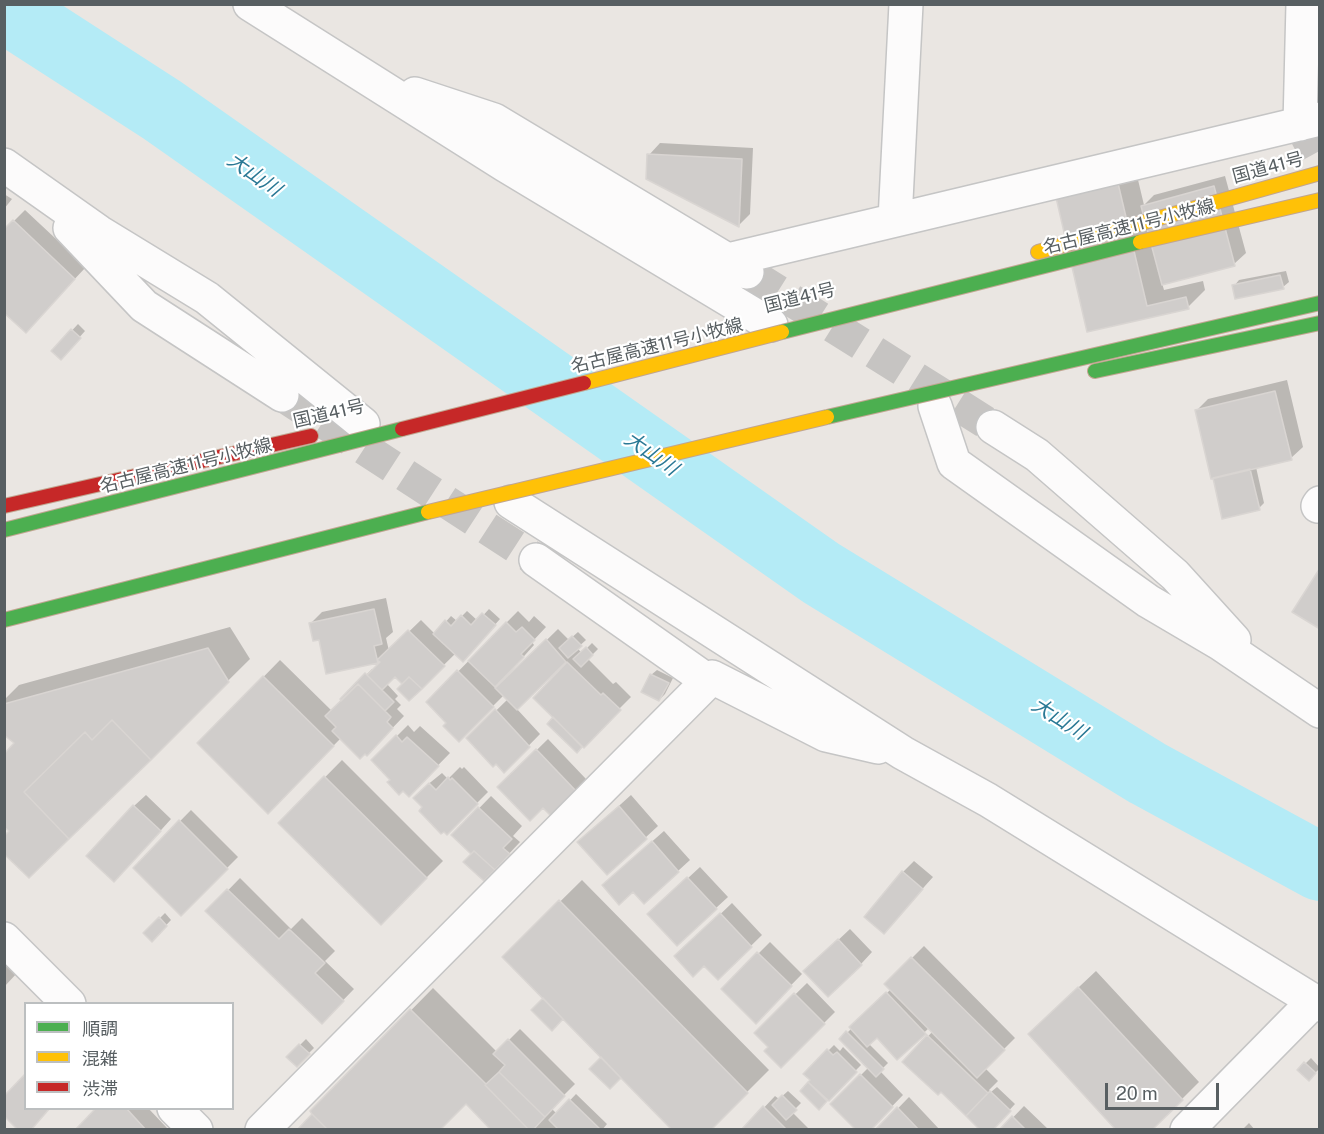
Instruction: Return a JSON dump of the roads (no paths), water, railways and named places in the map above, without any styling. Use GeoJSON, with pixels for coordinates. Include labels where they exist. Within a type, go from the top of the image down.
{"type":"FeatureCollection","features":[{"type":"Feature","properties":{"kind":"highway","name":"国道41号"},"geometry":{"type":"LineString","coordinates":[[1026,255],[1320,173]]}},
{"type":"Feature","properties":{"kind":"highway","name":"名古屋高速11号小牧線"},"geometry":{"type":"LineString","coordinates":[[4,530],[1099,252],[1320,200]]}},
{"type":"Feature","properties":{"kind":"highway","name":"国道41号"},"geometry":{"type":"LineString","coordinates":[[357,426],[434,410],[715,336],[771,325],[992,265]]}},
{"type":"Feature","properties":{"kind":"highway"},"geometry":{"type":"LineString","coordinates":[[4,620],[510,491],[1320,303]]}},
{"type":"Feature","properties":{"kind":"highway"},"geometry":{"type":"LineString","coordinates":[[1087,373],[1320,323]]}},
{"type":"Feature","properties":{"kind":"highway"},"geometry":{"type":"LineString","coordinates":[[4,629],[511,502],[547,496],[947,403]]}},
{"type":"Feature","properties":{"kind":"highway","name":"国道41号"},"geometry":{"type":"LineString","coordinates":[[4,506],[328,432]]}},
{"type":"Feature","properties":{"kind":"street"},"geometry":{"type":"LineString","coordinates":[[250,4],[505,165],[771,325]]}},
{"type":"Feature","properties":{"kind":"street"},"geometry":{"type":"LineString","coordinates":[[895,220],[906,4]]}},
{"type":"Feature","properties":{"kind":"street"},"geometry":{"type":"LineString","coordinates":[[365,77],[494,120],[739,267],[895,220],[1310,121],[1303,4]]}},
{"type":"Feature","properties":{"kind":"street"},"geometry":{"type":"LineString","coordinates":[[13,171],[144,306],[282,395]]}},
{"type":"Feature","properties":{"kind":"street"},"geometry":{"type":"LineString","coordinates":[[13,171],[99,232],[207,298],[357,426]]}},
{"type":"Feature","properties":{"kind":"street"},"geometry":{"type":"LineString","coordinates":[[947,403],[954,463],[1148,600],[1221,644],[1320,711]]}},
{"type":"Feature","properties":{"kind":"street"},"geometry":{"type":"LineString","coordinates":[[993,427],[1037,455],[1175,575],[1266,675]]}},
{"type":"Feature","properties":{"kind":"street"},"geometry":{"type":"LineString","coordinates":[[511,502],[903,753],[988,800],[1317,1003],[1187,1130]]}},
{"type":"Feature","properties":{"kind":"street"},"geometry":{"type":"LineString","coordinates":[[536,560],[708,681]]}},
{"type":"Feature","properties":{"kind":"street"},"geometry":{"type":"LineString","coordinates":[[262,1130],[712,677],[826,735],[903,753]]}},
{"type":"Feature","properties":{"kind":"street"},"geometry":{"type":"LineString","coordinates":[[4,939],[67,1002]]}},
{"type":"Feature","properties":{"kind":"street"},"geometry":{"type":"LineString","coordinates":[[176,1110],[196,1130]]}},
{"type":"Feature","properties":{"kind":"waterway","name":"大山川"},"geometry":{"type":"LineString","coordinates":[[4,8],[162,110],[821,573],[1147,773],[1320,867]]}},
{"type":"Feature","properties":{"kind":"tunnel"},"geometry":{"type":"LineString","coordinates":[[1300,124],[1320,161]]}},
{"type":"Feature","properties":{"kind":"tunnel"},"geometry":{"type":"LineString","coordinates":[[750,274],[993,427]]}},
{"type":"Feature","properties":{"kind":"tunnel"},"geometry":{"type":"LineString","coordinates":[[282,395],[536,560]]}}]}
